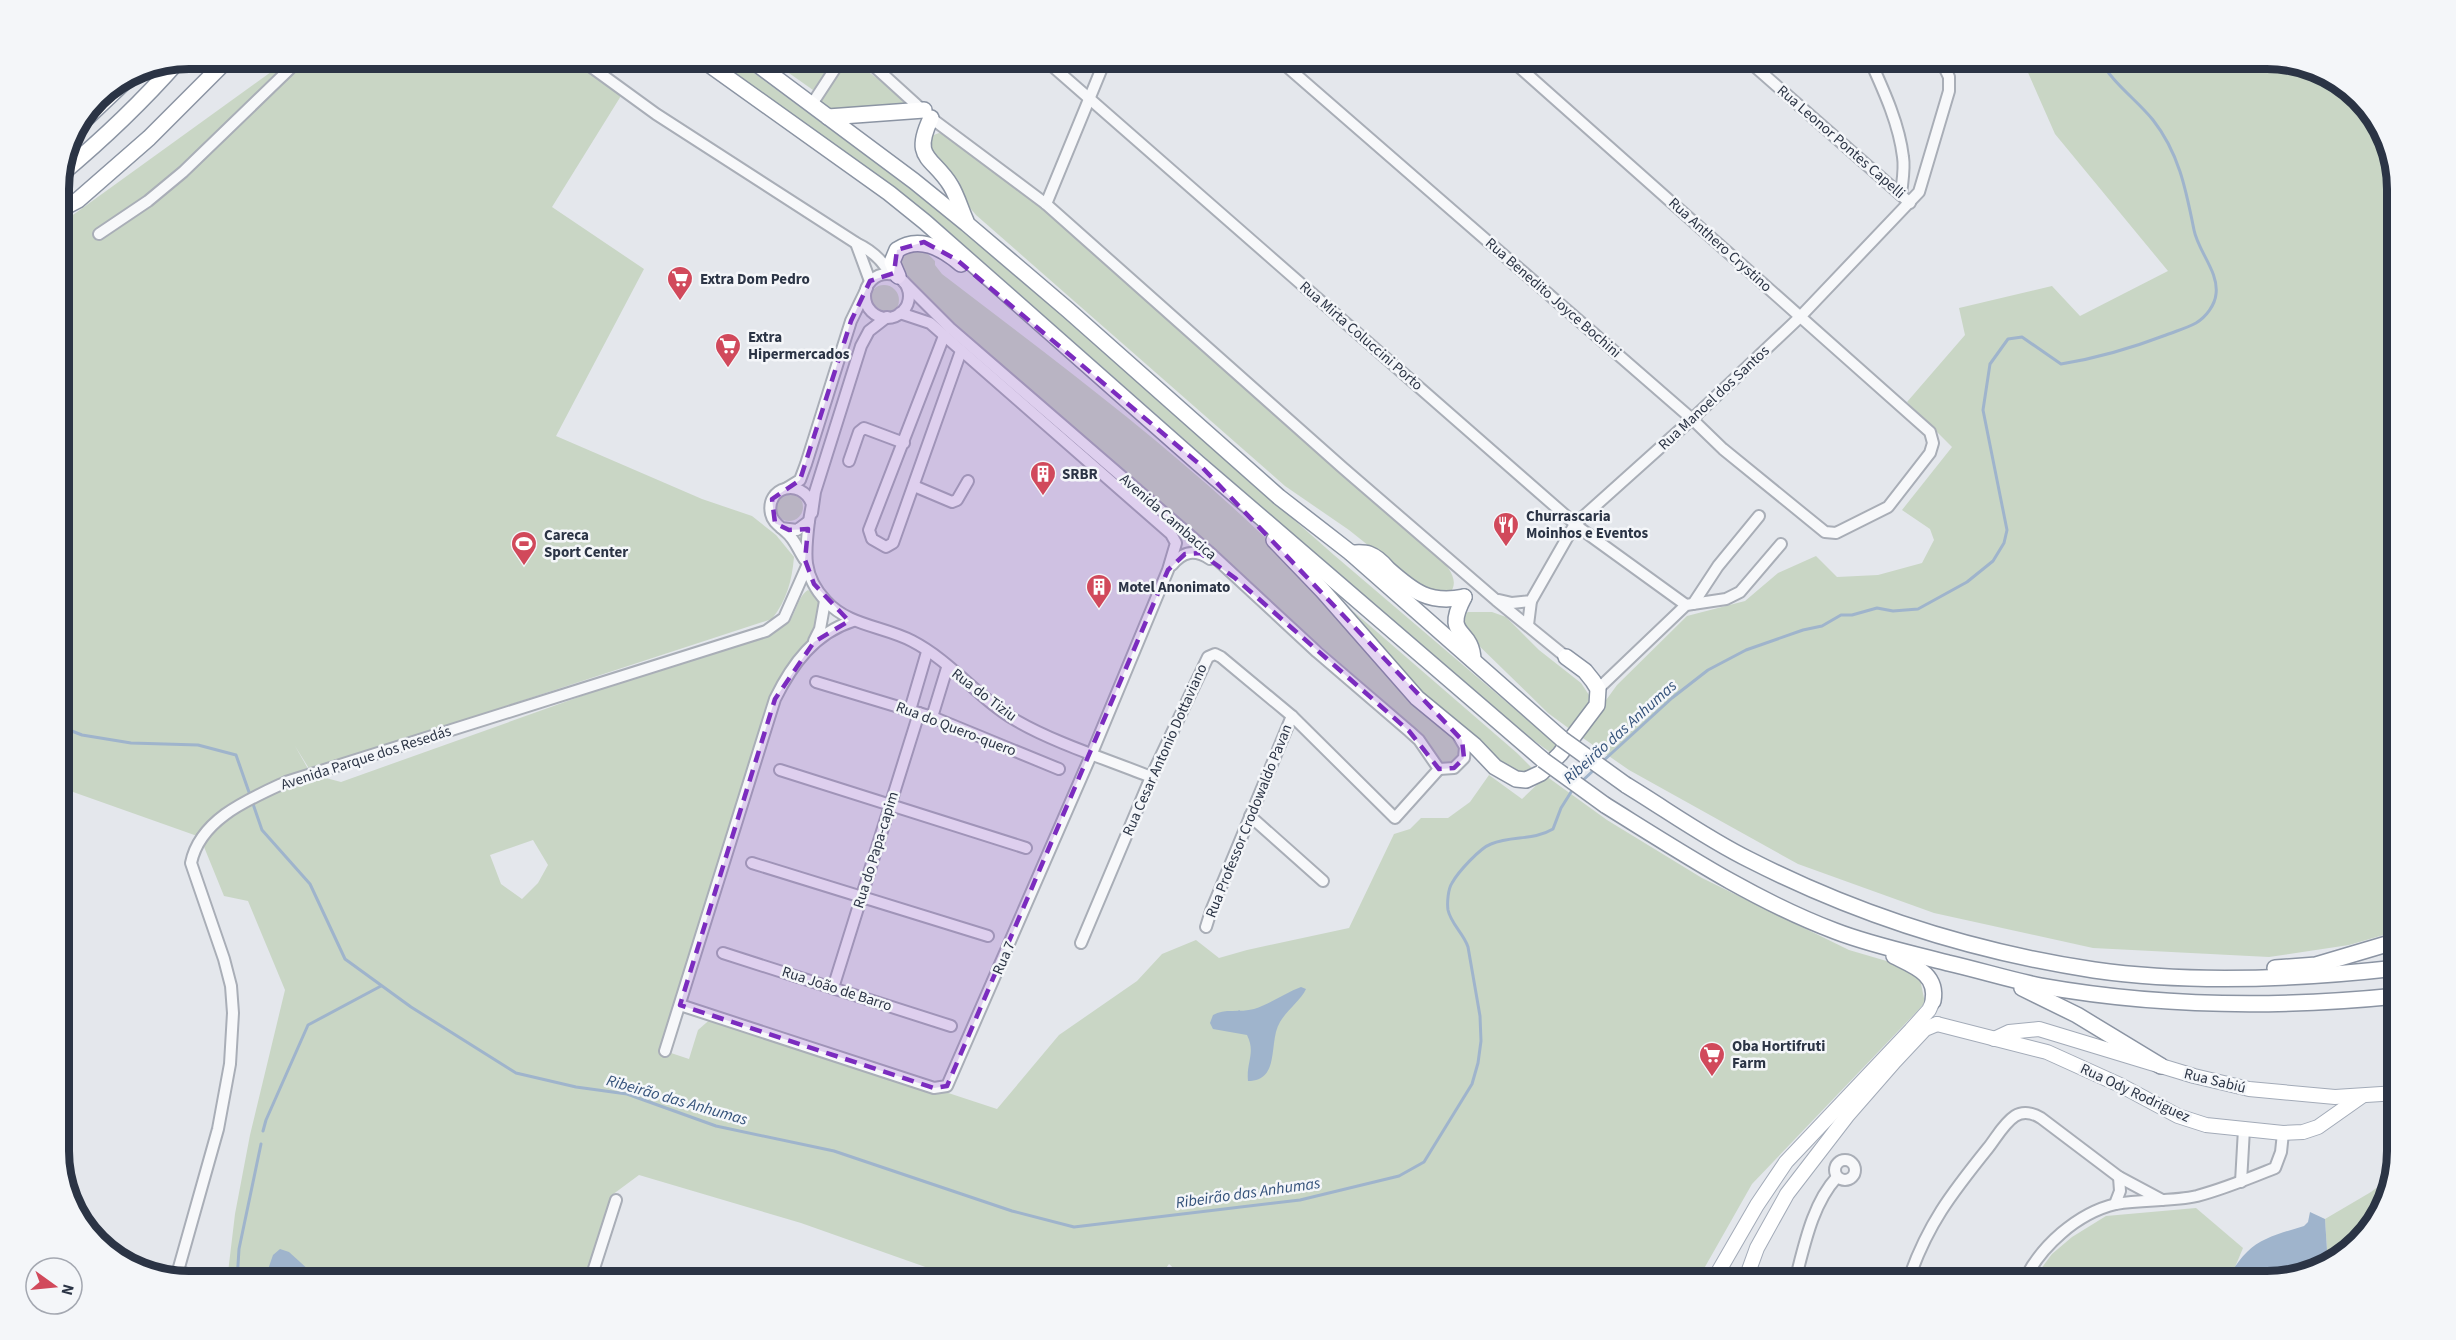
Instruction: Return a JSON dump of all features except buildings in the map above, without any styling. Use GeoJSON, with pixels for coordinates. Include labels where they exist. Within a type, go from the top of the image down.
{"type":"FeatureCollection","features":[{"type":"Feature","properties":{"kind":"highway"},"geometry":{"type":"LineString","coordinates":[[69,201],[145,134],[204,69]]}},
{"type":"Feature","properties":{"kind":"highway"},"geometry":{"type":"LineString","coordinates":[[69,204],[78,200],[149,138],[218,69]]}},
{"type":"Feature","properties":{"kind":"highway"},"geometry":{"type":"LineString","coordinates":[[708,69],[752,97]]}},
{"type":"Feature","properties":{"kind":"highway"},"geometry":{"type":"LineString","coordinates":[[715,69],[889,193],[925,222],[1198,464],[1543,760],[1605,805],[1735,886],[1834,931],[1867,942],[2040,986],[2218,1004],[2323,1003],[2387,997]]}},
{"type":"Feature","properties":{"kind":"highway"},"geometry":{"type":"LineString","coordinates":[[764,69],[967,224],[1279,497],[1351,553],[1562,739],[1626,785],[1749,860],[1846,903],[1928,933],[2042,961],[2096,970],[2227,978],[2322,976],[2387,969]]}},
{"type":"Feature","properties":{"kind":"highway"},"geometry":{"type":"LineString","coordinates":[[72,165],[148,95],[169,71]]}},
{"type":"Feature","properties":{"kind":"highway"},"geometry":{"type":"LineString","coordinates":[[828,117],[928,114],[922,146],[926,157],[951,186],[967,224]]}},
{"type":"Feature","properties":{"kind":"highway"},"geometry":{"type":"LineString","coordinates":[[897,277],[892,262],[897,250],[914,242],[924,242],[957,260],[1096,373]]}},
{"type":"Feature","properties":{"kind":"highway"},"geometry":{"type":"LineString","coordinates":[[1198,464],[1323,591],[1401,681],[1506,775],[1526,780],[1542,773],[1594,712],[1599,698],[1598,689],[1585,671],[1566,657]]}},
{"type":"Feature","properties":{"kind":"highway"},"geometry":{"type":"LineString","coordinates":[[1351,553],[1367,553],[1376,557],[1408,587],[1421,595],[1445,600],[1464,597]]}},
{"type":"Feature","properties":{"kind":"highway"},"geometry":{"type":"LineString","coordinates":[[1464,597],[1456,613],[1455,622],[1456,629],[1472,648],[1473,660]]}},
{"type":"Feature","properties":{"kind":"highway"},"geometry":{"type":"LineString","coordinates":[[1867,942],[1919,968],[1934,985],[1933,1001]]}},
{"type":"Feature","properties":{"kind":"highway"},"geometry":{"type":"LineString","coordinates":[[2151,975],[2219,968],[2316,965],[2387,944]]}},
{"type":"Feature","properties":{"kind":"highway"},"geometry":{"type":"LineString","coordinates":[[1995,974],[2077,1015],[2161,1066]]}},
{"type":"Feature","properties":{"kind":"main road"},"geometry":{"type":"LineString","coordinates":[[1749,1271],[1757,1248],[1787,1194],[1847,1116],[1920,1034],[1937,1024],[1933,1018],[1933,1001]]}},
{"type":"Feature","properties":{"kind":"main road"},"geometry":{"type":"LineString","coordinates":[[1719,1271],[1786,1162],[1911,1030],[1929,1010],[1933,1001]]}},
{"type":"Feature","properties":{"kind":"main road","name":"Rua Ody Rodriguez"},"geometry":{"type":"LineString","coordinates":[[1937,1024],[2047,1052],[2120,1085],[2178,1116],[2206,1125],[2283,1133],[2303,1132],[2318,1127],[2362,1096]]}},
{"type":"Feature","properties":{"kind":"main road","name":"Rua Sabiú"},"geometry":{"type":"LineString","coordinates":[[1994,1040],[2009,1032],[2039,1029],[2219,1083],[2249,1089],[2307,1096],[2387,1094]]}},
{"type":"Feature","properties":{"kind":"main road"},"geometry":{"type":"LineString","coordinates":[[1773,1218],[1790,1175],[1786,1162]]}},
{"type":"Feature","properties":{"kind":"street"},"geometry":{"type":"LineString","coordinates":[[99,234],[148,201],[183,172],[291,69]]}},
{"type":"Feature","properties":{"kind":"street","name":"Avenida Cambacica"},"geometry":{"type":"LineString","coordinates":[[594,69],[656,114],[874,254],[950,328],[1208,551],[1235,578],[1419,740],[1439,769]]}},
{"type":"Feature","properties":{"kind":"street"},"geometry":{"type":"LineString","coordinates":[[812,104],[835,69]]}},
{"type":"Feature","properties":{"kind":"street"},"geometry":{"type":"LineString","coordinates":[[879,69],[928,114],[1046,204],[1343,468],[1566,657]]}},
{"type":"Feature","properties":{"kind":"street","name":"Rua Mirta Coluccini Porto"},"geometry":{"type":"LineString","coordinates":[[1056,69],[1575,524],[1690,605]]}},
{"type":"Feature","properties":{"kind":"street"},"geometry":{"type":"LineString","coordinates":[[1046,204],[1102,69]]}},
{"type":"Feature","properties":{"kind":"street","name":"Rua Benedito Joyce Bochini"},"geometry":{"type":"LineString","coordinates":[[1290,69],[1692,419],[1723,449],[1830,534]]}},
{"type":"Feature","properties":{"kind":"street","name":"Rua Anthero Crystino"},"geometry":{"type":"LineString","coordinates":[[1521,69],[1930,432],[1933,443],[1930,453],[1895,501],[1880,512],[1830,534]]}},
{"type":"Feature","properties":{"kind":"street","name":"Rua Leonor Pontes Capelli"},"geometry":{"type":"LineString","coordinates":[[1758,69],[1910,202]]}},
{"type":"Feature","properties":{"kind":"street"},"geometry":{"type":"LineString","coordinates":[[1874,69],[1884,91],[1904,159],[1901,195]]}},
{"type":"Feature","properties":{"kind":"street","name":"Rua Manoel dos Santos"},"geometry":{"type":"LineString","coordinates":[[1528,625],[1531,601],[1575,524],[1692,419],[1800,317],[1910,202],[1923,184],[1949,91],[1949,77],[1945,69]]}},
{"type":"Feature","properties":{"kind":"street"},"geometry":{"type":"LineString","coordinates":[[855,243],[868,285],[865,295],[869,308],[880,316],[887,317]]}},
{"type":"Feature","properties":{"kind":"street"},"geometry":{"type":"LineString","coordinates":[[876,276],[897,277],[909,294],[905,308],[900,313],[887,317],[869,331],[861,346],[815,492],[811,517],[797,530],[781,528],[771,516],[770,506],[776,494],[800,480],[852,321],[868,285],[876,276]]}},
{"type":"Feature","properties":{"kind":"street","name":"Avenida Cambacica"},"geometry":{"type":"LineString","coordinates":[[900,313],[930,323],[1175,538],[1176,543],[1168,570]]}},
{"type":"Feature","properties":{"kind":"street"},"geometry":{"type":"LineString","coordinates":[[944,336],[869,530],[872,539],[886,547],[892,543],[914,486],[961,351]]}},
{"type":"Feature","properties":{"kind":"street"},"geometry":{"type":"LineString","coordinates":[[849,461],[860,432],[864,428],[904,443]]}},
{"type":"Feature","properties":{"kind":"street"},"geometry":{"type":"LineString","coordinates":[[914,486],[952,502],[957,500],[968,481]]}},
{"type":"Feature","properties":{"kind":"street"},"geometry":{"type":"LineString","coordinates":[[788,488],[803,491],[812,504],[806,563]]}},
{"type":"Feature","properties":{"kind":"street"},"geometry":{"type":"LineString","coordinates":[[1598,689],[1690,605],[1759,516]]}},
{"type":"Feature","properties":{"kind":"street","name":"Rua do Tiziu"},"geometry":{"type":"LineString","coordinates":[[781,528],[795,542],[814,584],[825,601],[853,621],[912,641],[1017,721],[1151,777]]}},
{"type":"Feature","properties":{"kind":"street"},"geometry":{"type":"LineString","coordinates":[[1690,605],[1726,598],[1740,592],[1781,544]]}},
{"type":"Feature","properties":{"kind":"street"},"geometry":{"type":"LineString","coordinates":[[1168,570],[1178,557],[1193,552],[1200,553],[1235,578]]}},
{"type":"Feature","properties":{"kind":"street","name":"Avenida Parque dos Resedás"},"geometry":{"type":"LineString","coordinates":[[178,1270],[210,1160],[230,1064],[233,1006],[231,986],[191,863],[193,852],[201,837],[226,814],[286,782],[766,631],[784,618],[806,563]]}},
{"type":"Feature","properties":{"kind":"street","name":"Rua 7"},"geometry":{"type":"LineString","coordinates":[[680,1005],[934,1088],[947,1086],[1092,753],[1168,570]]}},
{"type":"Feature","properties":{"kind":"street"},"geometry":{"type":"LineString","coordinates":[[1464,597],[1480,586]]}},
{"type":"Feature","properties":{"kind":"street"},"geometry":{"type":"LineString","coordinates":[[1496,600],[1512,603],[1531,601]]}},
{"type":"Feature","properties":{"kind":"street"},"geometry":{"type":"LineString","coordinates":[[665,1051],[775,699],[784,680],[814,642],[820,629],[825,601]]}},
{"type":"Feature","properties":{"kind":"street"},"geometry":{"type":"LineString","coordinates":[[814,642],[830,631],[853,621]]}},
{"type":"Feature","properties":{"kind":"street","name":"Rua do Papa-capim"},"geometry":{"type":"LineString","coordinates":[[833,988],[890,805],[915,711],[927,652]]}},
{"type":"Feature","properties":{"kind":"street","name":"Rua Cesar Antonio Dottaviano"},"geometry":{"type":"LineString","coordinates":[[1081,943],[1151,777],[1208,657],[1215,654],[1221,657],[1292,716],[1395,818],[1439,769]]}},
{"type":"Feature","properties":{"kind":"street"},"geometry":{"type":"LineString","coordinates":[[932,717],[947,668]]}},
{"type":"Feature","properties":{"kind":"street","name":"Rua do Quero-quero"},"geometry":{"type":"LineString","coordinates":[[816,682],[932,717],[1059,769]]}},
{"type":"Feature","properties":{"kind":"street"},"geometry":{"type":"LineString","coordinates":[[1431,710],[1462,740],[1465,747],[1464,758],[1459,765],[1448,770],[1439,769]]}},
{"type":"Feature","properties":{"kind":"street","name":"Rua Professor Crodowaldo Pavan"},"geometry":{"type":"LineString","coordinates":[[1206,927],[1292,716]]}},
{"type":"Feature","properties":{"kind":"street"},"geometry":{"type":"LineString","coordinates":[[780,770],[1026,848]]}},
{"type":"Feature","properties":{"kind":"street"},"geometry":{"type":"LineString","coordinates":[[1250,816],[1323,881]]}},
{"type":"Feature","properties":{"kind":"street"},"geometry":{"type":"LineString","coordinates":[[752,863],[988,936]]}},
{"type":"Feature","properties":{"kind":"street","name":"Rua João de Barro"},"geometry":{"type":"LineString","coordinates":[[723,953],[951,1026]]}},
{"type":"Feature","properties":{"kind":"street"},"geometry":{"type":"LineString","coordinates":[[1912,1271],[1920,1247],[1954,1190],[2014,1116],[2027,1113],[2041,1118],[2120,1177],[2162,1200]]}},
{"type":"Feature","properties":{"kind":"street"},"geometry":{"type":"LineString","coordinates":[[2241,1182],[2244,1129]]}},
{"type":"Feature","properties":{"kind":"street"},"geometry":{"type":"LineString","coordinates":[[2031,1271],[2042,1254],[2081,1218],[2115,1204],[2196,1196],[2241,1182],[2275,1168],[2281,1152],[2283,1133]]}},
{"type":"Feature","properties":{"kind":"street"},"geometry":{"type":"LineString","coordinates":[[1798,1271],[1815,1214],[1822,1198],[1837,1177]]}},
{"type":"Feature","properties":{"kind":"street"},"geometry":{"type":"LineString","coordinates":[[2115,1204],[2120,1191],[2120,1177]]}},
{"type":"Feature","properties":{"kind":"street"},"geometry":{"type":"LineString","coordinates":[[593,1271],[616,1200]]}},
{"type":"Feature","properties":{"kind":"highlighted area"},"geometry":{"type":"Polygon","coordinates":[[[924,242],[957,260],[1198,463],[1462,740],[1464,758],[1454,768],[1439,769],[1409,731],[1235,578],[1200,553],[1185,554],[1168,570],[947,1086],[934,1088],[680,1005],[775,699],[814,642],[849,621],[814,584],[805,560],[808,529],[789,530],[775,523],[772,499],[800,480],[851,321],[870,281],[894,273],[897,250],[924,242]]]}},
{"type":"Feature","properties":{"kind":"green space"},"geometry":{"type":"Polygon","coordinates":[[[275,69],[591,69],[624,91],[552,207],[644,269],[556,436],[702,499],[752,516],[776,535],[794,557],[785,597],[772,619],[310,770],[295,746],[311,774],[341,782],[789,622],[802,596],[808,590],[817,598],[820,608],[818,619],[807,643],[785,672],[665,1051],[689,1059],[698,1030],[714,1016],[997,1109],[1059,1035],[1137,981],[1162,954],[1196,940],[1219,958],[1349,928],[1394,834],[1410,829],[1421,818],[1448,818],[1470,802],[1489,775],[1522,799],[1546,776],[1607,820],[1702,878],[1849,950],[1890,962],[1920,979],[1925,1003],[1752,1184],[1703,1271],[1176,1271],[1169,1264],[1164,1271],[937,1271],[801,1223],[639,1175],[612,1195],[588,1271],[228,1271],[235,1214],[250,1135],[285,990],[248,901],[224,896],[200,837],[69,791],[69,218],[275,69]],[[533,840],[490,855],[501,884],[522,899],[538,883],[548,865],[533,840]]]}},
{"type":"Feature","properties":{"kind":"green space"},"geometry":{"type":"Polygon","coordinates":[[[723,69],[749,69],[900,181],[984,247],[1334,555],[1558,746],[1551,753],[1532,739],[1314,553],[904,195],[723,69]]]}},
{"type":"Feature","properties":{"kind":"green space"},"geometry":{"type":"Polygon","coordinates":[[[783,69],[829,69],[813,90],[783,69]]]}},
{"type":"Feature","properties":{"kind":"green space"},"geometry":{"type":"Polygon","coordinates":[[[841,69],[865,69],[910,103],[833,112],[817,102],[841,69]]]}},
{"type":"Feature","properties":{"kind":"green space"},"geometry":{"type":"Polygon","coordinates":[[[2026,69],[2267,69],[2290,71],[2320,81],[2334,89],[2357,110],[2375,136],[2385,166],[2387,181],[2387,934],[2349,945],[2269,957],[2093,948],[1934,913],[1798,864],[1629,770],[1580,736],[1617,685],[1687,616],[1745,601],[1778,573],[1816,556],[1837,577],[1878,575],[1922,563],[1934,540],[1930,529],[1902,510],[1952,447],[1907,402],[1965,335],[1959,308],[2052,286],[2080,316],[2168,271],[2055,134],[2026,69]]]}},
{"type":"Feature","properties":{"kind":"green space"},"geometry":{"type":"Polygon","coordinates":[[[939,133],[945,135],[1047,211],[1439,557],[1452,574],[1454,584],[1449,594],[1424,590],[1349,530],[1285,486],[976,215],[965,202],[959,181],[930,148],[931,136],[939,133]]]}},
{"type":"Feature","properties":{"kind":"green space"},"geometry":{"type":"Polygon","coordinates":[[[922,248],[935,261],[935,265],[942,274],[1072,373],[1157,442],[1199,477],[1279,551],[1457,740],[1462,751],[1457,762],[1446,766],[1441,763],[1418,731],[953,324],[895,268],[898,255],[922,248]]]}},
{"type":"Feature","properties":{"kind":"green space"},"geometry":{"type":"Polygon","coordinates":[[[884,285],[895,289],[899,300],[895,311],[884,315],[873,311],[869,300],[873,289],[884,285]]]}},
{"type":"Feature","properties":{"kind":"green space"},"geometry":{"type":"Polygon","coordinates":[[[789,493],[799,497],[803,507],[799,517],[789,521],[779,517],[775,507],[779,497],[789,493]]]}},
{"type":"Feature","properties":{"kind":"green space"},"geometry":{"type":"Polygon","coordinates":[[[1347,606],[1536,772],[1523,774],[1508,769],[1421,696],[1345,612],[1347,606]]]}},
{"type":"Feature","properties":{"kind":"green space"},"geometry":{"type":"Polygon","coordinates":[[[1468,612],[1492,612],[1506,617],[1539,650],[1581,683],[1589,695],[1588,708],[1571,730],[1548,713],[1469,636],[1464,630],[1462,616],[1468,612]]]}},
{"type":"Feature","properties":{"kind":"green space"},"geometry":{"type":"Polygon","coordinates":[[[2383,1183],[2375,1204],[2357,1230],[2334,1251],[2313,1262],[2327,1250],[2325,1219],[2383,1183]]]}},
{"type":"Feature","properties":{"kind":"green space"},"geometry":{"type":"Polygon","coordinates":[[[2196,1208],[2243,1248],[2233,1271],[2039,1271],[2052,1254],[2072,1237],[2106,1216],[2196,1208]]]}},
{"type":"Feature","properties":{"kind":"water"},"geometry":{"type":"Polygon","coordinates":[[[1301,987],[1306,989],[1304,993],[1280,1022],[1269,1067],[1258,1079],[1248,1081],[1251,1047],[1247,1035],[1213,1029],[1210,1023],[1213,1015],[1254,1009],[1301,987]]]}},
{"type":"Feature","properties":{"kind":"water"},"geometry":{"type":"Polygon","coordinates":[[[2310,1212],[2325,1219],[2327,1250],[2313,1262],[2282,1270],[2232,1271],[2244,1255],[2260,1242],[2304,1226],[2308,1222],[2310,1212]]]}},
{"type":"Feature","properties":{"kind":"water"},"geometry":{"type":"Polygon","coordinates":[[[280,1249],[289,1252],[310,1271],[267,1271],[273,1255],[280,1249]]]}},
{"type":"Feature","properties":{"kind":"waterway","name":"Ribeirão das Anhumas"},"geometry":{"type":"LineString","coordinates":[[1602,762],[1672,698],[1708,670],[1746,650],[1803,630],[1822,626],[1841,615],[1852,615],[1877,608],[1893,611],[1918,609],[1967,582],[1993,561],[2004,543],[2007,530],[1983,410],[1990,364],[2008,339],[2022,337],[2061,364],[2102,356],[2153,340],[2196,323],[2209,310],[2214,302],[2216,286],[2196,238],[2175,159],[2153,120],[2106,69]]}},
{"type":"Feature","properties":{"kind":"waterway","name":"Ribeirão das Anhumas"},"geometry":{"type":"LineString","coordinates":[[69,730],[82,735],[131,743],[198,745],[236,755],[250,795]]}},
{"type":"Feature","properties":{"kind":"waterway","name":"Ribeirão das Anhumas"},"geometry":{"type":"LineString","coordinates":[[1580,783],[1595,769]]}},
{"type":"Feature","properties":{"kind":"waterway","name":"Ribeirão das Anhumas"},"geometry":{"type":"LineString","coordinates":[[252,801],[262,830],[310,884],[345,959],[411,1007],[516,1073],[576,1087],[627,1094],[716,1126],[834,1151],[1012,1211],[1074,1227],[1300,1200],[1399,1176],[1424,1162],[1472,1084],[1481,1041],[1480,1016],[1468,947],[1448,910],[1451,886],[1464,867],[1486,846],[1499,841],[1538,835],[1553,829],[1561,808],[1573,789]]}},
{"type":"Feature","properties":{"kind":"waterway"},"geometry":{"type":"LineString","coordinates":[[263,1131],[308,1025],[381,986]]}},
{"type":"Feature","properties":{"kind":"waterway"},"geometry":{"type":"LineString","coordinates":[[238,1271],[239,1249],[261,1144]]}},
{"type":"Feature","properties":{"kind":"place","name":"Extra Dom Pedro"},"geometry":{"type":"Point","coordinates":[680,302]}},
{"type":"Feature","properties":{"kind":"place","name":"Extra Hipermercados"},"geometry":{"type":"Point","coordinates":[728,369]}},
{"type":"Feature","properties":{"kind":"place","name":"SRBR"},"geometry":{"type":"Point","coordinates":[1043,497]}},
{"type":"Feature","properties":{"kind":"place","name":"Churrascaria Moinhos e Eventos"},"geometry":{"type":"Point","coordinates":[1506,548]}},
{"type":"Feature","properties":{"kind":"place","name":"Careca Sport Center"},"geometry":{"type":"Point","coordinates":[524,567]}},
{"type":"Feature","properties":{"kind":"place","name":"Motel Anonimato"},"geometry":{"type":"Point","coordinates":[1099,610]}},
{"type":"Feature","properties":{"kind":"place","name":"Oba Hortifruti Farm"},"geometry":{"type":"Point","coordinates":[1712,1078]}}]}
